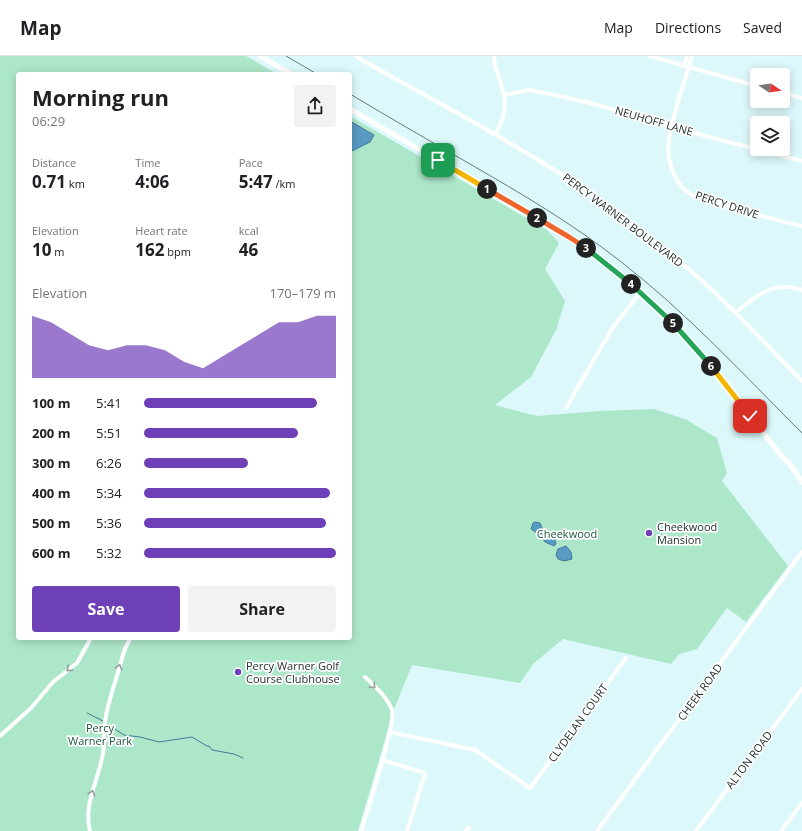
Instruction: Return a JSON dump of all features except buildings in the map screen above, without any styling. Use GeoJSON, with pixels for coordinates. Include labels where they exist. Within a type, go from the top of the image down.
{"type":"FeatureCollection","features":[{"type":"Feature","properties":{"kind":"main road"},"geometry":{"type":"LineString","coordinates":[[260,56],[288,72]]}},
{"type":"Feature","properties":{"kind":"main road"},"geometry":{"type":"LineString","coordinates":[[352,109],[569,237],[641,292],[674,324],[703,356],[781,456],[789,463],[802,482]]}},
{"type":"Feature","properties":{"kind":"street","name":"PERCY WARNER BOULEVARD"},"geometry":{"type":"LineString","coordinates":[[356,56],[360,60],[560,173],[620,216],[680,262],[736,312],[802,381]]}},
{"type":"Feature","properties":{"kind":"street"},"geometry":{"type":"LineString","coordinates":[[494,56],[498,77],[504,95],[505,108],[502,122],[495,135]]}},
{"type":"Feature","properties":{"kind":"street"},"geometry":{"type":"LineString","coordinates":[[650,56],[750,84]]}},
{"type":"Feature","properties":{"kind":"street"},"geometry":{"type":"LineString","coordinates":[[684,66],[687,56]]}},
{"type":"Feature","properties":{"kind":"street","name":"PERCY DRIVE"},"geometry":{"type":"LineString","coordinates":[[692,56],[668,142],[668,156],[674,175],[686,191],[702,199],[802,226]]}},
{"type":"Feature","properties":{"kind":"street","name":"NEUHOFF LANE"},"geometry":{"type":"LineString","coordinates":[[504,95],[529,90],[598,105],[671,127],[802,161]]}},
{"type":"Feature","properties":{"kind":"street"},"geometry":{"type":"LineString","coordinates":[[790,95],[802,98]]}},
{"type":"Feature","properties":{"kind":"street"},"geometry":{"type":"LineString","coordinates":[[736,312],[761,293],[782,287],[798,288],[802,290]]}},
{"type":"Feature","properties":{"kind":"street"},"geometry":{"type":"LineString","coordinates":[[566,408],[613,327],[641,292]]}},
{"type":"Feature","properties":{"kind":"street","name":"CHEEK ROAD"},"geometry":{"type":"LineString","coordinates":[[597,831],[802,552]]}},
{"type":"Feature","properties":{"kind":"street"},"geometry":{"type":"LineString","coordinates":[[0,736],[26,713],[53,682],[77,663],[90,640]]}},
{"type":"Feature","properties":{"kind":"street"},"geometry":{"type":"LineString","coordinates":[[90,831],[88,808],[90,797],[99,774],[103,753],[104,724],[108,704],[125,646],[130,640]]}},
{"type":"Feature","properties":{"kind":"street","name":"CLYDELAN COURT"},"geometry":{"type":"LineString","coordinates":[[390,732],[475,750],[530,788],[626,658]]}},
{"type":"Feature","properties":{"kind":"street"},"geometry":{"type":"LineString","coordinates":[[361,831],[390,732],[392,711],[382,695],[365,677]]}},
{"type":"Feature","properties":{"kind":"street","name":"ALTON ROAD"},"geometry":{"type":"LineString","coordinates":[[696,831],[802,689]]}},
{"type":"Feature","properties":{"kind":"street"},"geometry":{"type":"LineString","coordinates":[[382,760],[425,773],[407,831]]}},
{"type":"Feature","properties":{"kind":"street"},"geometry":{"type":"LineString","coordinates":[[781,831],[802,803]]}},
{"type":"Feature","properties":{"kind":"green space","name":"Percy Warner Park"},"geometry":{"type":"Polygon","coordinates":[[[0,56],[246,56],[274,72],[16,72],[16,640],[352,640],[352,117],[547,230],[559,243],[545,269],[565,301],[556,330],[531,377],[495,405],[537,416],[654,409],[687,420],[717,438],[727,473],[722,481],[788,566],[746,622],[727,608],[697,649],[679,654],[671,664],[563,639],[534,663],[520,683],[412,665],[390,719],[358,831],[0,831],[0,56]]]}},
{"type":"Feature","properties":{"kind":"water"},"geometry":{"type":"Polygon","coordinates":[[[352,122],[374,135],[370,142],[352,151],[352,122]]]}},
{"type":"Feature","properties":{"kind":"water"},"geometry":{"type":"Polygon","coordinates":[[[533,523],[540,523],[542,528],[542,533],[540,535],[531,529],[533,523]]]}},
{"type":"Feature","properties":{"kind":"water"},"geometry":{"type":"Polygon","coordinates":[[[546,532],[550,533],[554,538],[556,544],[554,546],[545,542],[542,537],[546,532]]]}},
{"type":"Feature","properties":{"kind":"water"},"geometry":{"type":"Polygon","coordinates":[[[566,546],[571,552],[572,559],[564,561],[558,559],[556,555],[558,549],[566,546]]]}},
{"type":"Feature","properties":{"kind":"waterway"},"geometry":{"type":"LineString","coordinates":[[87,713],[103,721]]}},
{"type":"Feature","properties":{"kind":"waterway"},"geometry":{"type":"LineString","coordinates":[[107,724],[124,735],[159,742],[192,737],[209,746],[212,750],[234,754],[243,758]]}},
{"type":"Feature","properties":{"kind":"railway"},"geometry":{"type":"LineString","coordinates":[[286,56],[314,72]]}},
{"type":"Feature","properties":{"kind":"railway"},"geometry":{"type":"LineString","coordinates":[[352,95],[528,198],[602,247],[668,301],[691,322],[802,433]]}},
{"type":"Feature","properties":{"kind":"place","name":"Cheekwood Mansion"},"geometry":{"type":"Point","coordinates":[649,533]}},
{"type":"Feature","properties":{"kind":"place","name":"Percy Warner Golf Course Clubhouse"},"geometry":{"type":"Point","coordinates":[238,672]}},
{"type":"Feature","properties":{"kind":"route"},"geometry":{"type":"LineString","coordinates":[[438,160],[569,237],[641,292],[674,324],[703,356],[750,416]]}},
{"type":"Feature","properties":{"kind":"park label","name":"Cheekwood"},"geometry":{"type":"Point","coordinates":[567,534]}}]}
